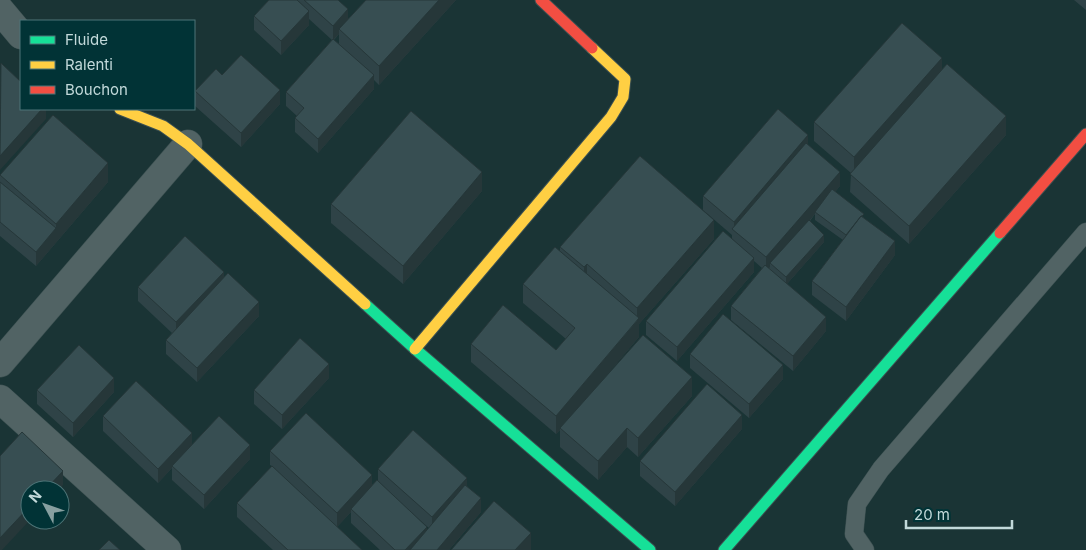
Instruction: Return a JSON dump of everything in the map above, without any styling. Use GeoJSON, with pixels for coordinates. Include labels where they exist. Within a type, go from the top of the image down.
{"type":"FeatureCollection","features":[{"type":"Feature","properties":{"kind":"street"},"geometry":{"type":"LineString","coordinates":[[415,349],[611,117],[623,97],[625,79],[541,0]]}},
{"type":"Feature","properties":{"kind":"street"},"geometry":{"type":"LineString","coordinates":[[0,10],[20,34]]}},
{"type":"Feature","properties":{"kind":"street"},"geometry":{"type":"LineString","coordinates":[[123,110],[163,126],[188,144],[415,349],[650,550]]}},
{"type":"Feature","properties":{"kind":"street"},"geometry":{"type":"LineString","coordinates":[[724,550],[1086,134]]}},
{"type":"Feature","properties":{"kind":"street"},"geometry":{"type":"LineString","coordinates":[[0,363],[188,144]]}},
{"type":"Feature","properties":{"kind":"street"},"geometry":{"type":"LineString","coordinates":[[0,399],[167,550]]}},
{"type":"Feature","properties":{"kind":"lane"},"geometry":{"type":"LineString","coordinates":[[865,550],[854,534],[857,504],[876,476],[1086,232]]}},
{"type":"Feature","properties":{"kind":"building"},"geometry":{"type":"Polygon","coordinates":[[[269,0],[297,0],[309,11],[281,41],[254,16],[269,0]]]}},
{"type":"Feature","properties":{"kind":"building"},"geometry":{"type":"Polygon","coordinates":[[[304,0],[338,0],[348,9],[333,26],[304,0]]]}},
{"type":"Feature","properties":{"kind":"building"},"geometry":{"type":"Polygon","coordinates":[[[366,0],[439,0],[379,66],[339,29],[366,0]]]}},
{"type":"Feature","properties":{"kind":"building"},"geometry":{"type":"Polygon","coordinates":[[[902,23],[942,58],[854,157],[814,122],[902,23]]]}},
{"type":"Feature","properties":{"kind":"building"},"geometry":{"type":"Polygon","coordinates":[[[333,39],[374,75],[318,139],[295,118],[304,108],[286,92],[333,39]]]}},
{"type":"Feature","properties":{"kind":"building"},"geometry":{"type":"Polygon","coordinates":[[[241,55],[280,90],[241,133],[195,91],[216,69],[222,75],[241,55]]]}},
{"type":"Feature","properties":{"kind":"building"},"geometry":{"type":"Polygon","coordinates":[[[1,63],[20,81],[20,110],[41,110],[0,156],[1,63]]]}},
{"type":"Feature","properties":{"kind":"building"},"geometry":{"type":"Polygon","coordinates":[[[947,64],[1006,116],[909,226],[850,174],[947,64]]]}},
{"type":"Feature","properties":{"kind":"building"},"geometry":{"type":"Polygon","coordinates":[[[778,109],[808,135],[734,222],[703,196],[778,109]]]}},
{"type":"Feature","properties":{"kind":"building"},"geometry":{"type":"Polygon","coordinates":[[[411,111],[482,172],[403,266],[331,204],[411,111]]]}},
{"type":"Feature","properties":{"kind":"building"},"geometry":{"type":"Polygon","coordinates":[[[53,115],[108,163],[56,224],[0,175],[53,115]]]}},
{"type":"Feature","properties":{"kind":"building"},"geometry":{"type":"Polygon","coordinates":[[[806,143],[840,172],[766,257],[732,229],[806,143]]]}},
{"type":"Feature","properties":{"kind":"building"},"geometry":{"type":"Polygon","coordinates":[[[640,156],[714,220],[637,308],[587,264],[584,267],[560,247],[640,156]]]}},
{"type":"Feature","properties":{"kind":"building"},"geometry":{"type":"Polygon","coordinates":[[[0,182],[56,228],[36,252],[0,222],[0,182]]]}},
{"type":"Feature","properties":{"kind":"building"},"geometry":{"type":"Polygon","coordinates":[[[832,189],[864,214],[846,235],[815,212],[832,189]]]}},
{"type":"Feature","properties":{"kind":"building"},"geometry":{"type":"Polygon","coordinates":[[[861,216],[895,241],[846,307],[812,281],[861,216]]]}},
{"type":"Feature","properties":{"kind":"building"},"geometry":{"type":"Polygon","coordinates":[[[809,220],[824,235],[786,277],[770,263],[809,220]]]}},
{"type":"Feature","properties":{"kind":"building"},"geometry":{"type":"Polygon","coordinates":[[[723,231],[754,258],[677,347],[646,321],[723,231]]]}},
{"type":"Feature","properties":{"kind":"building"},"geometry":{"type":"Polygon","coordinates":[[[185,236],[224,272],[176,322],[138,287],[185,236]]]}},
{"type":"Feature","properties":{"kind":"building"},"geometry":{"type":"Polygon","coordinates":[[[555,247],[639,318],[556,416],[471,344],[503,305],[556,350],[575,328],[523,284],[555,247]]]}},
{"type":"Feature","properties":{"kind":"building"},"geometry":{"type":"Polygon","coordinates":[[[765,265],[826,317],[793,356],[731,306],[765,265]]]}},
{"type":"Feature","properties":{"kind":"building"},"geometry":{"type":"Polygon","coordinates":[[[228,273],[259,302],[197,368],[166,340],[228,273]]]}},
{"type":"Feature","properties":{"kind":"building"},"geometry":{"type":"Polygon","coordinates":[[[723,314],[783,365],[749,404],[690,354],[723,314]]]}},
{"type":"Feature","properties":{"kind":"building"},"geometry":{"type":"Polygon","coordinates":[[[643,335],[692,377],[638,438],[627,428],[598,461],[560,428],[643,335]]]}},
{"type":"Feature","properties":{"kind":"building"},"geometry":{"type":"Polygon","coordinates":[[[300,338],[329,364],[282,415],[254,390],[300,338]]]}},
{"type":"Feature","properties":{"kind":"building"},"geometry":{"type":"Polygon","coordinates":[[[79,345],[114,378],[73,423],[37,390],[79,345]]]}},
{"type":"Feature","properties":{"kind":"building"},"geometry":{"type":"Polygon","coordinates":[[[136,381],[192,433],[158,469],[103,416],[136,381]]]}},
{"type":"Feature","properties":{"kind":"building"},"geometry":{"type":"Polygon","coordinates":[[[707,384],[742,415],[675,492],[640,461],[707,384]]]}},
{"type":"Feature","properties":{"kind":"building"},"geometry":{"type":"Polygon","coordinates":[[[306,413],[372,475],[337,513],[270,451],[306,413]]]}},
{"type":"Feature","properties":{"kind":"building"},"geometry":{"type":"Polygon","coordinates":[[[219,416],[250,445],[204,495],[172,466],[219,416]]]}},
{"type":"Feature","properties":{"kind":"building"},"geometry":{"type":"Polygon","coordinates":[[[413,430],[467,478],[432,517],[378,469],[413,430]]]}},
{"type":"Feature","properties":{"kind":"building"},"geometry":{"type":"Polygon","coordinates":[[[22,432],[63,471],[54,480],[20,480],[20,517],[0,538],[0,456],[22,432]]]}},
{"type":"Feature","properties":{"kind":"building"},"geometry":{"type":"Polygon","coordinates":[[[272,466],[362,550],[288,550],[237,503],[272,466]]]}},
{"type":"Feature","properties":{"kind":"building"},"geometry":{"type":"Polygon","coordinates":[[[377,480],[427,527],[405,550],[395,550],[351,509],[377,480]]]}},
{"type":"Feature","properties":{"kind":"building"},"geometry":{"type":"Polygon","coordinates":[[[465,485],[481,498],[437,550],[410,550],[465,485]]]}},
{"type":"Feature","properties":{"kind":"building"},"geometry":{"type":"Polygon","coordinates":[[[494,501],[531,533],[515,550],[451,550],[494,501]]]}},
{"type":"Feature","properties":{"kind":"building"},"geometry":{"type":"Polygon","coordinates":[[[109,540],[120,550],[99,550],[109,540]]]}},
{"type":"Feature","properties":{"kind":"traffic: fast"},"geometry":{"type":"LineString","coordinates":[[724,550],[1000,233]]}},
{"type":"Feature","properties":{"kind":"traffic: fast"},"geometry":{"type":"LineString","coordinates":[[365,304],[650,550]]}},
{"type":"Feature","properties":{"kind":"traffic: slow"},"geometry":{"type":"LineString","coordinates":[[415,349],[611,117],[623,97],[625,79],[592,48]]}},
{"type":"Feature","properties":{"kind":"traffic: slow"},"geometry":{"type":"LineString","coordinates":[[123,110],[163,126],[188,144],[365,304]]}},
{"type":"Feature","properties":{"kind":"traffic: jam"},"geometry":{"type":"LineString","coordinates":[[541,0],[592,48]]}},
{"type":"Feature","properties":{"kind":"traffic: jam"},"geometry":{"type":"LineString","coordinates":[[1000,233],[1086,134]]}}]}
